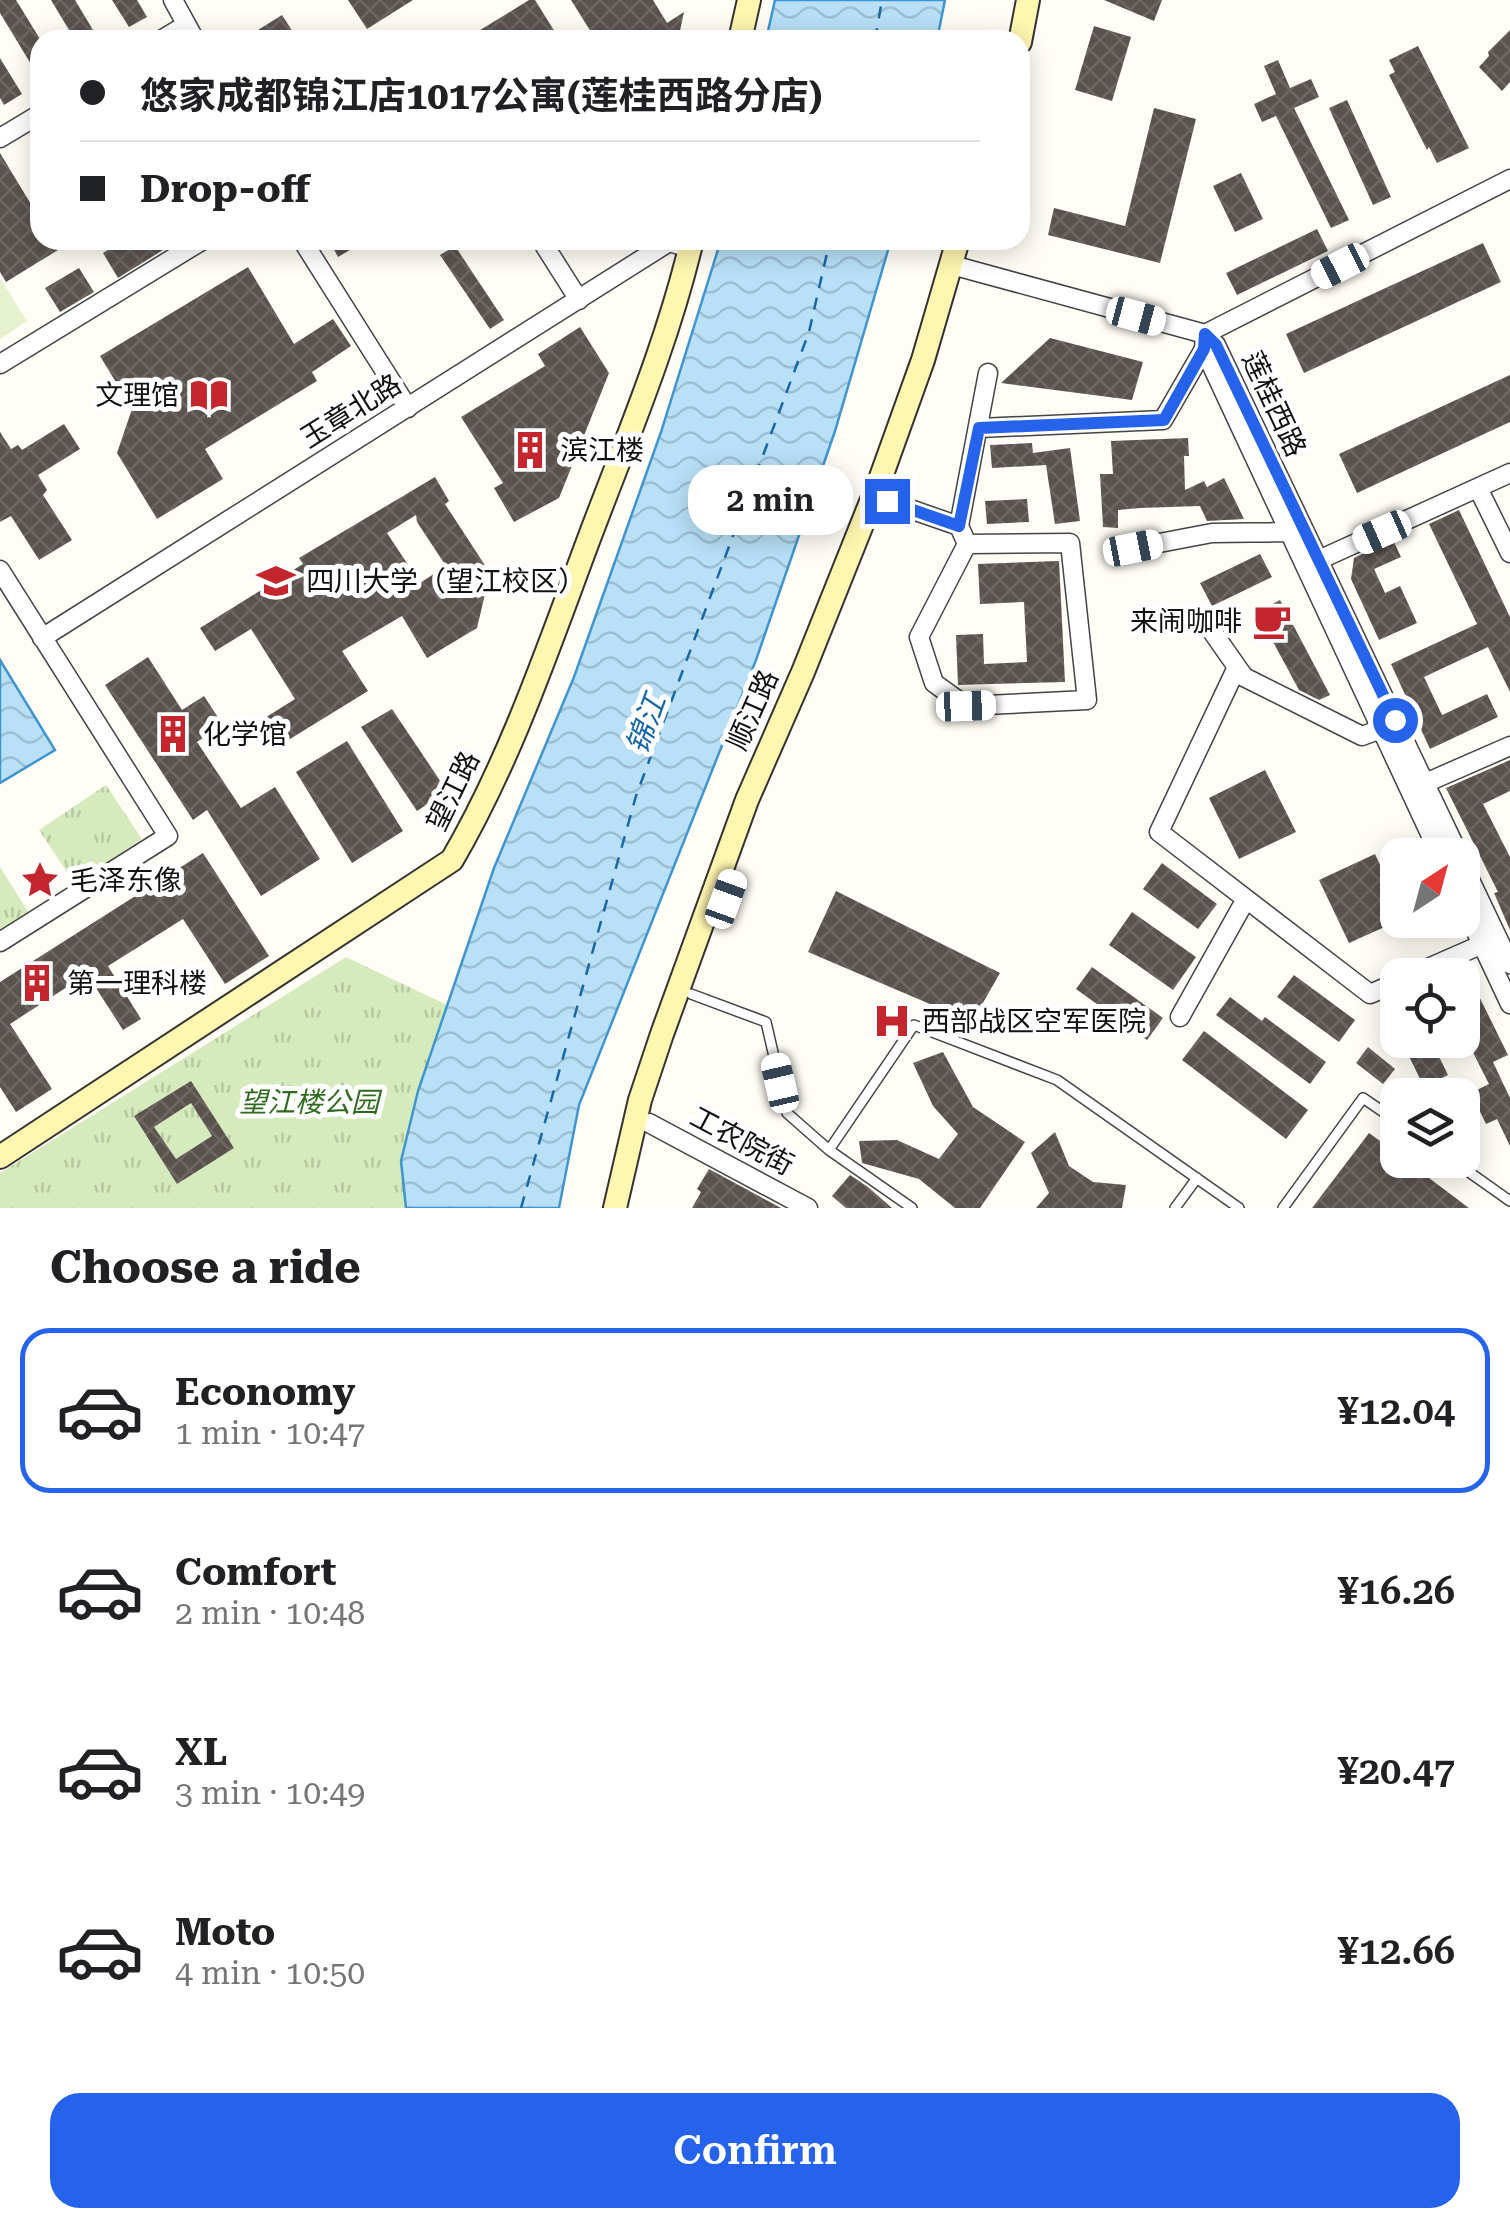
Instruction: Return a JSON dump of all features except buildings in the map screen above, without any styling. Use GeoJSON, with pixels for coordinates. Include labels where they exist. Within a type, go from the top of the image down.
{"type":"FeatureCollection","features":[{"type":"Feature","properties":{"kind":"main road"},"geometry":{"type":"LineString","coordinates":[[742,30],[749,0]]}},
{"type":"Feature","properties":{"kind":"main road"},"geometry":{"type":"LineString","coordinates":[[1008,30],[1014,0]]}},
{"type":"Feature","properties":{"kind":"main road"},"geometry":{"type":"LineString","coordinates":[[1022,30],[1028,0]]}},
{"type":"Feature","properties":{"kind":"main road","name":"望江路"},"geometry":{"type":"LineString","coordinates":[[0,1157],[452,860],[482,808],[565,604],[676,309],[690,250]]}},
{"type":"Feature","properties":{"kind":"main road","name":"顺江路"},"geometry":{"type":"LineString","coordinates":[[631,1208],[650,1123],[760,805],[887,501],[959,267],[958,250]]}},
{"type":"Feature","properties":{"kind":"main road","name":"顺江路"},"geometry":{"type":"LineString","coordinates":[[615,1208],[640,1100],[747,800],[810,654],[968,250]]}},
{"type":"Feature","properties":{"kind":"street"},"geometry":{"type":"LineString","coordinates":[[173,0],[190,30]]}},
{"type":"Feature","properties":{"kind":"street"},"geometry":{"type":"LineString","coordinates":[[0,138],[30,120]]}},
{"type":"Feature","properties":{"kind":"street"},"geometry":{"type":"LineString","coordinates":[[979,428],[1164,420],[1204,342],[1510,179]]}},
{"type":"Feature","properties":{"kind":"street"},"geometry":{"type":"LineString","coordinates":[[0,364],[187,250]]}},
{"type":"Feature","properties":{"kind":"street"},"geometry":{"type":"LineString","coordinates":[[308,250],[408,408]]}},
{"type":"Feature","properties":{"kind":"street"},"geometry":{"type":"LineString","coordinates":[[547,250],[579,300]]}},
{"type":"Feature","properties":{"kind":"street","name":"玉章北路"},"geometry":{"type":"LineString","coordinates":[[42,638],[657,250]]}},
{"type":"Feature","properties":{"kind":"street"},"geometry":{"type":"LineString","coordinates":[[959,267],[1204,342]]}},
{"type":"Feature","properties":{"kind":"street","name":"莲桂西路"},"geometry":{"type":"LineString","coordinates":[[1204,342],[1289,532],[1312,564],[1418,787],[1434,838]]}},
{"type":"Feature","properties":{"kind":"street","name":"莲桂西路"},"geometry":{"type":"LineString","coordinates":[[1204,342],[1216,345],[1382,729],[1449,838]]}},
{"type":"Feature","properties":{"kind":"street"},"geometry":{"type":"LineString","coordinates":[[967,544],[959,526],[988,373]]}},
{"type":"Feature","properties":{"kind":"street"},"geometry":{"type":"LineString","coordinates":[[1312,564],[1510,472]]}},
{"type":"Feature","properties":{"kind":"street"},"geometry":{"type":"LineString","coordinates":[[1478,488],[1510,553]]}},
{"type":"Feature","properties":{"kind":"street"},"geometry":{"type":"LineString","coordinates":[[887,501],[959,526]]}},
{"type":"Feature","properties":{"kind":"street"},"geometry":{"type":"LineString","coordinates":[[1133,548],[1212,533],[1289,532]]}},
{"type":"Feature","properties":{"kind":"street"},"geometry":{"type":"LineString","coordinates":[[1070,543],[1086,700],[966,706],[934,682],[919,637],[967,544],[1070,543]]}},
{"type":"Feature","properties":{"kind":"street"},"geometry":{"type":"LineString","coordinates":[[0,570],[168,836],[0,942]]}},
{"type":"Feature","properties":{"kind":"street"},"geometry":{"type":"LineString","coordinates":[[1202,618],[1244,677],[1362,736],[1382,729]]}},
{"type":"Feature","properties":{"kind":"street"},"geometry":{"type":"LineString","coordinates":[[1237,667],[1159,832],[1370,994],[1380,990]]}},
{"type":"Feature","properties":{"kind":"street"},"geometry":{"type":"LineString","coordinates":[[1418,787],[1510,746]]}},
{"type":"Feature","properties":{"kind":"street"},"geometry":{"type":"LineString","coordinates":[[1180,1017],[1246,899]]}},
{"type":"Feature","properties":{"kind":"street"},"geometry":{"type":"LineString","coordinates":[[1480,913],[1510,1004]]}},
{"type":"Feature","properties":{"kind":"street"},"geometry":{"type":"LineString","coordinates":[[1480,927],[1510,964]]}},
{"type":"Feature","properties":{"kind":"street"},"geometry":{"type":"LineString","coordinates":[[1451,958],[1490,941]]}},
{"type":"Feature","properties":{"kind":"street","name":"工农院街"},"geometry":{"type":"LineString","coordinates":[[650,1123],[808,1208]]}},
{"type":"Feature","properties":{"kind":"lane"},"geometry":{"type":"LineString","coordinates":[[692,994],[766,1022],[787,1114],[829,1150],[912,1208]]}},
{"type":"Feature","properties":{"kind":"lane"},"geometry":{"type":"LineString","coordinates":[[829,1150],[914,1025],[1057,1080],[1239,1208]]}},
{"type":"Feature","properties":{"kind":"lane"},"geometry":{"type":"LineString","coordinates":[[1283,1208],[1363,1098],[1380,1110]]}},
{"type":"Feature","properties":{"kind":"lane"},"geometry":{"type":"LineString","coordinates":[[1175,1208],[1197,1178]]}},
{"type":"Feature","properties":{"kind":"lane"},"geometry":{"type":"LineString","coordinates":[[1477,1178],[1510,1201]]}},
{"type":"Feature","properties":{"kind":"green space"},"geometry":{"type":"Polygon","coordinates":[[[0,278],[27,321],[0,339],[0,278]]]}},
{"type":"Feature","properties":{"kind":"green space"},"geometry":{"type":"Polygon","coordinates":[[[106,785],[142,839],[75,884],[39,830],[106,785]]]}},
{"type":"Feature","properties":{"kind":"green space"},"geometry":{"type":"Polygon","coordinates":[[[0,867],[29,913],[0,932],[0,867]]]}},
{"type":"Feature","properties":{"kind":"green space","name":"望江楼公园"},"geometry":{"type":"Polygon","coordinates":[[[346,957],[447,1005],[418,1091],[401,1161],[406,1208],[0,1208],[0,1173],[346,957]]]}},
{"type":"Feature","properties":{"kind":"water"},"geometry":{"type":"Polygon","coordinates":[[[775,0],[945,0],[939,30],[768,30],[775,0]]]}},
{"type":"Feature","properties":{"kind":"water","name":"锦江"},"geometry":{"type":"Polygon","coordinates":[[[718,250],[888,250],[835,431],[756,660],[579,1105],[559,1208],[406,1208],[401,1161],[418,1091],[494,868],[574,677],[661,432],[718,250]]]}},
{"type":"Feature","properties":{"kind":"water"},"geometry":{"type":"Polygon","coordinates":[[[0,660],[55,750],[0,783],[0,660]]]}},
{"type":"Feature","properties":{"kind":"ferry route"},"geometry":{"type":"LineString","coordinates":[[877,30],[882,0]]}},
{"type":"Feature","properties":{"kind":"ferry route"},"geometry":{"type":"LineString","coordinates":[[521,1208],[636,796],[809,332],[828,250]]}},
{"type":"Feature","properties":{"kind":"place","name":"文理馆"},"geometry":{"type":"Point","coordinates":[209,395]}},
{"type":"Feature","properties":{"kind":"place","name":"滨江楼"},"geometry":{"type":"Point","coordinates":[530,450]}},
{"type":"Feature","properties":{"kind":"place","name":"四川大学（望江校区）"},"geometry":{"type":"Point","coordinates":[276,581]}},
{"type":"Feature","properties":{"kind":"place","name":"来闹咖啡"},"geometry":{"type":"Point","coordinates":[1272,621]}},
{"type":"Feature","properties":{"kind":"place","name":"化学馆"},"geometry":{"type":"Point","coordinates":[173,734]}},
{"type":"Feature","properties":{"kind":"place","name":"毛泽东像"},"geometry":{"type":"Point","coordinates":[40,880]}},
{"type":"Feature","properties":{"kind":"place","name":"第一理科楼"},"geometry":{"type":"Point","coordinates":[37,983]}},
{"type":"Feature","properties":{"kind":"place","name":"西部战区空军医院"},"geometry":{"type":"Point","coordinates":[892,1021]}},
{"type":"Feature","properties":{"kind":"route"},"geometry":{"type":"LineString","coordinates":[[887,501],[959,526],[979,428],[1164,420],[1204,349],[1205,334],[1216,345],[1395,720]]}}]}
